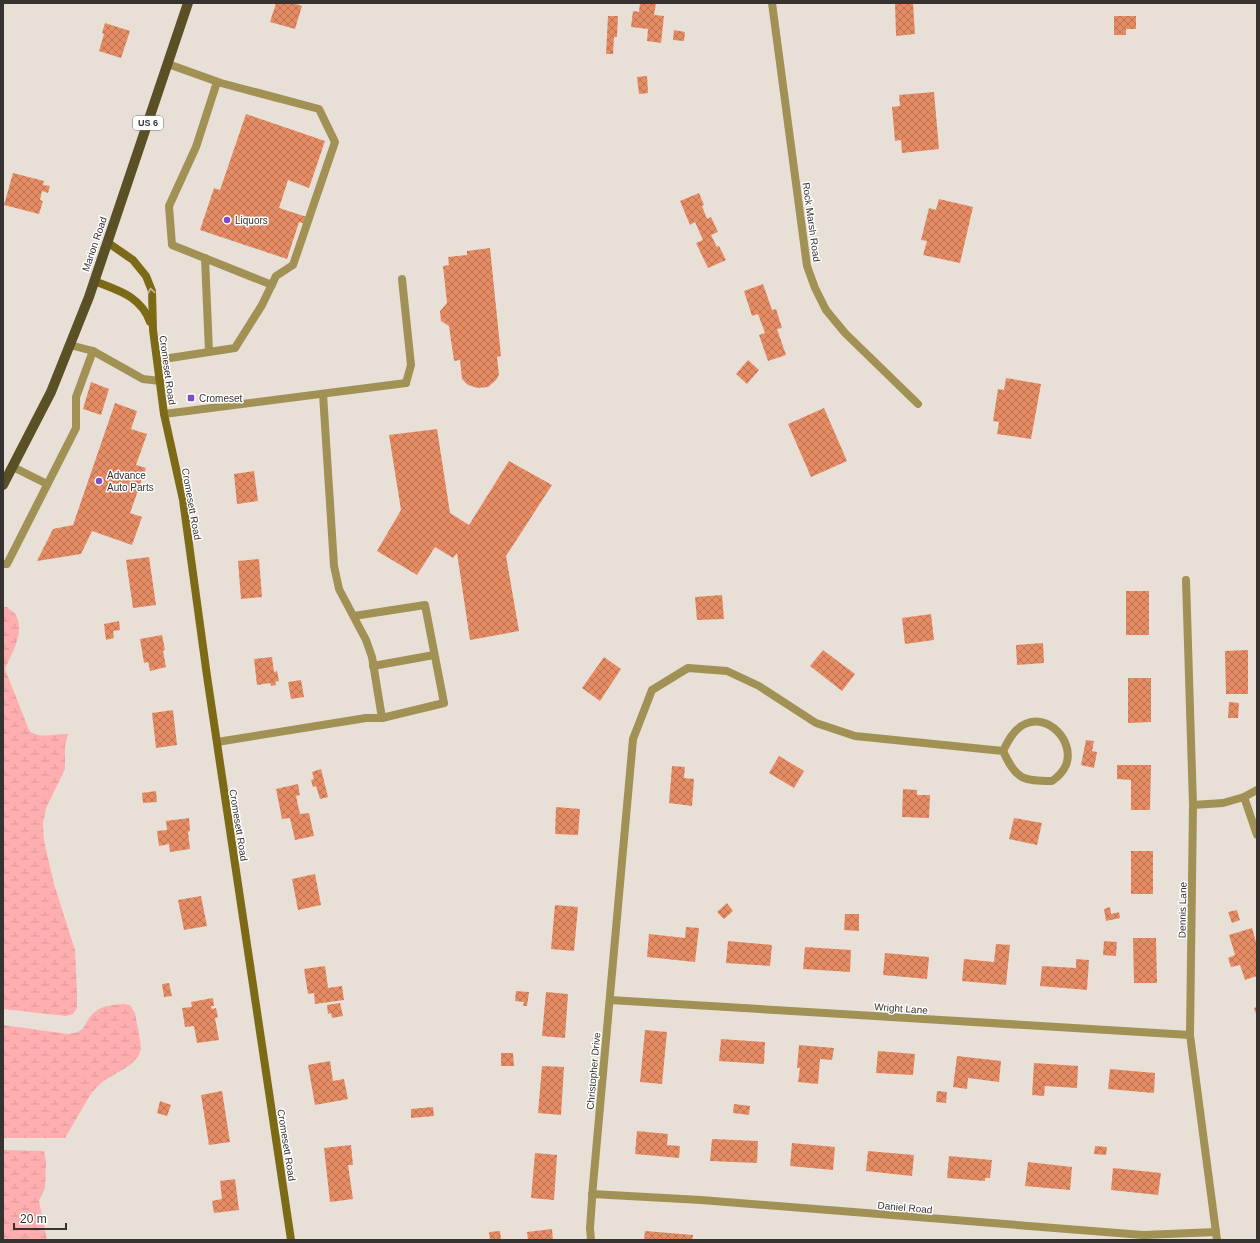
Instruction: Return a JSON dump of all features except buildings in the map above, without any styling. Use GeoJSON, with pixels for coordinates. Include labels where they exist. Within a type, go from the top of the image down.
{"type":"FeatureCollection","features":[{"type":"Feature","properties":{"kind":"main road","name":"Marion Road"},"geometry":{"type":"LineString","coordinates":[[3,485],[51,392],[70,345],[94,281],[188,3]]}},
{"type":"Feature","properties":{"kind":"street","name":"Rock Marsh Road"},"geometry":{"type":"LineString","coordinates":[[772,3],[807,266],[815,288],[826,310],[845,332],[918,404]]}},
{"type":"Feature","properties":{"kind":"street"},"geometry":{"type":"LineString","coordinates":[[157,360],[235,348],[262,305],[276,276],[293,265],[334,142],[319,109],[217,82],[168,64]]}},
{"type":"Feature","properties":{"kind":"street"},"geometry":{"type":"LineString","coordinates":[[217,82],[196,147],[169,206],[172,245],[272,285]]}},
{"type":"Feature","properties":{"kind":"street","name":"Cromeset Road"},"geometry":{"type":"LineString","coordinates":[[107,242],[133,260],[146,276],[152,291],[153,330],[164,414]]}},
{"type":"Feature","properties":{"kind":"street"},"geometry":{"type":"LineString","coordinates":[[205,258],[209,352]]}},
{"type":"Feature","properties":{"kind":"street"},"geometry":{"type":"LineString","coordinates":[[164,414],[406,383],[412,365],[402,279]]}},
{"type":"Feature","properties":{"kind":"street","name":"Cromeset Road"},"geometry":{"type":"LineString","coordinates":[[94,281],[124,292],[142,306],[153,330]]}},
{"type":"Feature","properties":{"kind":"street"},"geometry":{"type":"LineString","coordinates":[[70,345],[93,351],[143,379],[160,381]]}},
{"type":"Feature","properties":{"kind":"street"},"geometry":{"type":"LineString","coordinates":[[3,564],[7,564],[76,428],[76,397],[93,351]]}},
{"type":"Feature","properties":{"kind":"street"},"geometry":{"type":"LineString","coordinates":[[323,394],[334,566],[339,589],[366,640],[373,666],[382,718]]}},
{"type":"Feature","properties":{"kind":"street","name":"Cromesett Road"},"geometry":{"type":"LineString","coordinates":[[164,414],[183,500],[217,742],[291,1240]]}},
{"type":"Feature","properties":{"kind":"street"},"geometry":{"type":"LineString","coordinates":[[13,467],[47,484]]}},
{"type":"Feature","properties":{"kind":"street","name":"Dennis Lane"},"geometry":{"type":"LineString","coordinates":[[1186,580],[1193,805],[1190,1035],[1216,1236]]}},
{"type":"Feature","properties":{"kind":"street"},"geometry":{"type":"LineString","coordinates":[[217,742],[366,718],[382,718],[444,703],[424,605],[354,616]]}},
{"type":"Feature","properties":{"kind":"street"},"geometry":{"type":"LineString","coordinates":[[373,666],[434,655]]}},
{"type":"Feature","properties":{"kind":"street","name":"Christopher Drive"},"geometry":{"type":"LineString","coordinates":[[591,1240],[590,1228],[592,1194],[633,739],[652,690],[688,668],[727,671],[759,686],[816,722],[855,736],[1003,751]]}},
{"type":"Feature","properties":{"kind":"street"},"geometry":{"type":"LineString","coordinates":[[1035,722],[1045,723],[1054,727],[1065,741],[1068,751],[1066,764],[1060,774],[1052,782],[1035,781],[1020,777],[1010,767],[1003,751],[1009,739],[1019,728],[1026,724],[1035,722]]}},
{"type":"Feature","properties":{"kind":"street"},"geometry":{"type":"LineString","coordinates":[[1193,805],[1223,803],[1244,797],[1257,790]]}},
{"type":"Feature","properties":{"kind":"street"},"geometry":{"type":"LineString","coordinates":[[1244,797],[1257,836]]}},
{"type":"Feature","properties":{"kind":"street","name":"Wright Lane"},"geometry":{"type":"LineString","coordinates":[[610,1000],[1190,1035]]}},
{"type":"Feature","properties":{"kind":"street","name":"Daniel Road"},"geometry":{"type":"LineString","coordinates":[[592,1194],[701,1200],[1143,1236],[1216,1236]]}},
{"type":"Feature","properties":{"kind":"green space"},"geometry":{"type":"Polygon","coordinates":[[[3,607],[7,607],[16,615],[18,622],[18,636],[5,669],[29,730],[37,735],[68,734],[65,746],[65,769],[46,808],[43,823],[44,841],[54,884],[75,950],[77,1008],[73,1014],[66,1016],[3,1009],[3,607]]]}},
{"type":"Feature","properties":{"kind":"green space"},"geometry":{"type":"Polygon","coordinates":[[[124,1004],[130,1005],[135,1013],[141,1049],[138,1057],[130,1065],[102,1082],[92,1092],[65,1138],[3,1138],[3,1025],[68,1034],[75,1033],[80,1031],[85,1026],[92,1015],[99,1009],[124,1004]]]}},
{"type":"Feature","properties":{"kind":"green space"},"geometry":{"type":"Polygon","coordinates":[[[3,1150],[44,1151],[46,1161],[45,1188],[39,1201],[47,1240],[3,1240],[3,1150]]]}},
{"type":"Feature","properties":{"kind":"place","name":"Liquors"},"geometry":{"type":"Point","coordinates":[227,220]}},
{"type":"Feature","properties":{"kind":"place","name":"Cromeset"},"geometry":{"type":"Point","coordinates":[191,398]}},
{"type":"Feature","properties":{"kind":"place","name":"Advance Auto Parts"},"geometry":{"type":"Point","coordinates":[99,481]}}]}
